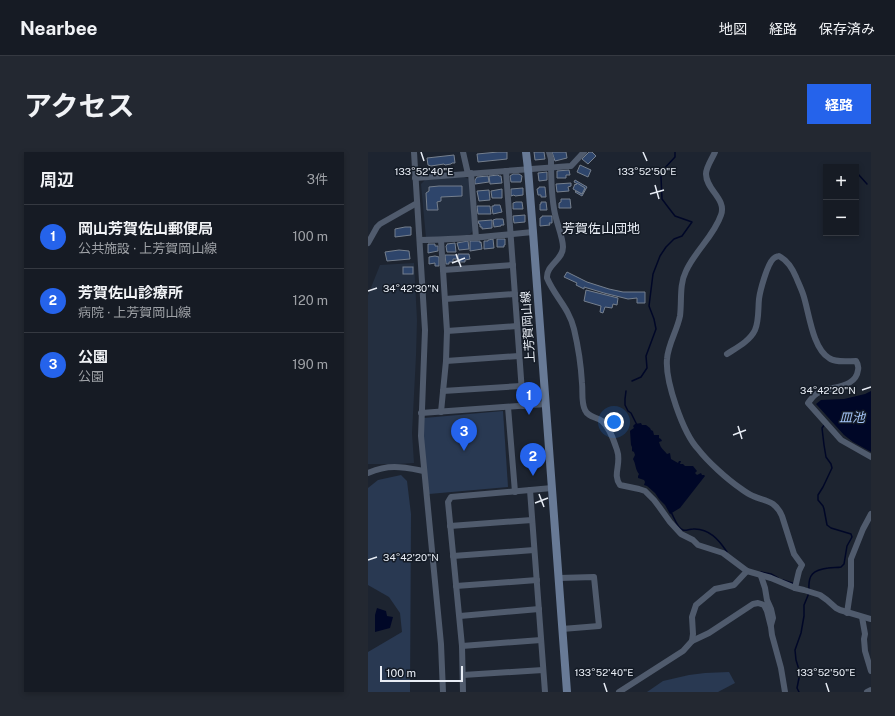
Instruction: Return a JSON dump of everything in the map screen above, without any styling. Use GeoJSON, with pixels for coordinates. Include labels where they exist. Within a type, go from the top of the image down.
{"type":"FeatureCollection","features":[{"type":"Feature","properties":{"kind":"main road","name":"上芳賀岡山線"},"geometry":{"type":"LineString","coordinates":[[526,152],[567,692]]}},
{"type":"Feature","properties":{"kind":"street"},"geometry":{"type":"LineString","coordinates":[[414,152],[426,330],[421,436],[441,644],[442,692]]}},
{"type":"Feature","properties":{"kind":"street"},"geometry":{"type":"LineString","coordinates":[[463,152],[470,173],[476,238]]}},
{"type":"Feature","properties":{"kind":"street"},"geometry":{"type":"LineString","coordinates":[[549,152],[551,159],[553,203],[563,246],[562,252],[547,273],[547,278],[568,312],[574,328],[580,361],[584,410],[587,414],[599,419],[606,426],[620,457],[617,481],[620,485],[639,489],[645,492],[650,496],[670,522],[682,534],[693,540],[698,545],[723,553],[747,571],[820,595],[836,608],[847,613],[871,619]]}},
{"type":"Feature","properties":{"kind":"street"},"geometry":{"type":"LineString","coordinates":[[415,178],[571,166],[584,152]]}},
{"type":"Feature","properties":{"kind":"street"},"geometry":{"type":"LineString","coordinates":[[715,152],[707,169],[706,175],[713,192],[721,202],[722,214],[713,232],[690,264],[682,280],[681,307],[678,326],[668,350],[668,379],[688,436],[697,449],[739,488],[751,495],[773,504],[779,510],[794,554],[802,565],[796,586]]}},
{"type":"Feature","properties":{"kind":"street"},"geometry":{"type":"LineString","coordinates":[[506,171],[523,406]]}},
{"type":"Feature","properties":{"kind":"street"},"geometry":{"type":"LineString","coordinates":[[368,243],[380,224],[417,203]]}},
{"type":"Feature","properties":{"kind":"street"},"geometry":{"type":"LineString","coordinates":[[420,240],[476,238],[533,232]]}},
{"type":"Feature","properties":{"kind":"street"},"geometry":{"type":"LineString","coordinates":[[441,240],[447,331],[446,361],[441,412]]}},
{"type":"Feature","properties":{"kind":"street"},"geometry":{"type":"LineString","coordinates":[[727,354],[751,336],[757,322],[759,298],[767,271],[774,258],[779,256],[792,268],[803,294],[817,343],[825,355],[835,361],[856,361],[858,364],[858,372],[856,376],[848,384],[820,391],[814,395],[808,403],[842,440],[871,457]]}},
{"type":"Feature","properties":{"kind":"street"},"geometry":{"type":"LineString","coordinates":[[443,270],[513,265]]}},
{"type":"Feature","properties":{"kind":"street"},"geometry":{"type":"LineString","coordinates":[[445,299],[515,294]]}},
{"type":"Feature","properties":{"kind":"street"},"geometry":{"type":"LineString","coordinates":[[447,331],[517,326]]}},
{"type":"Feature","properties":{"kind":"street"},"geometry":{"type":"LineString","coordinates":[[446,361],[519,356]]}},
{"type":"Feature","properties":{"kind":"street"},"geometry":{"type":"LineString","coordinates":[[443,391],[522,386]]}},
{"type":"Feature","properties":{"kind":"street"},"geometry":{"type":"LineString","coordinates":[[421,413],[546,404]]}},
{"type":"Feature","properties":{"kind":"street"},"geometry":{"type":"LineString","coordinates":[[508,407],[515,492]]}},
{"type":"Feature","properties":{"kind":"street"},"geometry":{"type":"LineString","coordinates":[[368,473],[381,468],[393,467],[424,471]]}},
{"type":"Feature","properties":{"kind":"street"},"geometry":{"type":"LineString","coordinates":[[463,692],[460,616],[448,502],[451,497],[552,488]]}},
{"type":"Feature","properties":{"kind":"street"},"geometry":{"type":"LineString","coordinates":[[530,490],[545,692]]}},
{"type":"Feature","properties":{"kind":"street"},"geometry":{"type":"LineString","coordinates":[[847,613],[851,586],[851,559],[863,529],[871,514]]}},
{"type":"Feature","properties":{"kind":"street"},"geometry":{"type":"LineString","coordinates":[[450,526],[532,520]]}},
{"type":"Feature","properties":{"kind":"street"},"geometry":{"type":"LineString","coordinates":[[453,556],[534,550]]}},
{"type":"Feature","properties":{"kind":"street"},"geometry":{"type":"LineString","coordinates":[[692,641],[692,617],[696,605],[715,589],[734,586],[747,571]]}},
{"type":"Feature","properties":{"kind":"street"},"geometry":{"type":"LineString","coordinates":[[559,578],[594,576],[599,626],[562,629]]}},
{"type":"Feature","properties":{"kind":"street"},"geometry":{"type":"LineString","coordinates":[[761,576],[773,618],[771,627]]}},
{"type":"Feature","properties":{"kind":"street"},"geometry":{"type":"LineString","coordinates":[[456,586],[537,580]]}},
{"type":"Feature","properties":{"kind":"street"},"geometry":{"type":"LineString","coordinates":[[619,692],[683,651],[692,641],[709,633],[754,604],[758,603],[764,605],[767,611],[781,668],[785,692]]}},
{"type":"Feature","properties":{"kind":"street"},"geometry":{"type":"LineString","coordinates":[[460,616],[539,609]]}},
{"type":"Feature","properties":{"kind":"street"},"geometry":{"type":"LineString","coordinates":[[862,617],[865,634],[865,651],[871,671]]}},
{"type":"Feature","properties":{"kind":"street"},"geometry":{"type":"LineString","coordinates":[[462,646],[541,640]]}},
{"type":"Feature","properties":{"kind":"street"},"geometry":{"type":"LineString","coordinates":[[463,675],[543,670]]}},
{"type":"Feature","properties":{"kind":"street"},"geometry":{"type":"LineString","coordinates":[[867,692],[871,690]]}},
{"type":"Feature","properties":{"kind":"shaded area"},"geometry":{"type":"Polygon","coordinates":[[[464,177],[469,179],[472,232],[467,235],[426,238],[421,184],[425,180],[464,177]]]}},
{"type":"Feature","properties":{"kind":"shaded area"},"geometry":{"type":"Polygon","coordinates":[[[414,263],[417,320],[412,433],[414,463],[368,464],[368,295],[380,265],[414,263]]]}},
{"type":"Feature","properties":{"kind":"shaded area"},"geometry":{"type":"Polygon","coordinates":[[[503,411],[508,487],[429,494],[423,439],[424,418],[503,411]]]}},
{"type":"Feature","properties":{"kind":"shaded area"},"geometry":{"type":"Polygon","coordinates":[[[401,475],[407,481],[411,514],[410,692],[368,692],[368,652],[402,632],[400,613],[389,597],[368,585],[368,488],[378,480],[401,475]]]}},
{"type":"Feature","properties":{"kind":"shaded area"},"geometry":{"type":"Polygon","coordinates":[[[729,672],[735,683],[718,692],[647,692],[663,681],[689,675],[729,672]]]}},
{"type":"Feature","properties":{"kind":"water","name":"皿池"},"geometry":{"type":"Polygon","coordinates":[[[871,391],[871,452],[844,435],[816,404],[821,400],[844,399],[871,391]]]}},
{"type":"Feature","properties":{"kind":"water"},"geometry":{"type":"Polygon","coordinates":[[[641,423],[642,425],[646,425],[650,428],[654,435],[659,435],[659,438],[662,441],[659,442],[662,449],[667,454],[670,453],[671,459],[678,463],[681,461],[680,464],[685,466],[693,466],[697,471],[695,473],[697,475],[701,473],[705,476],[680,508],[670,514],[655,493],[644,485],[644,480],[638,478],[639,474],[633,459],[635,455],[632,451],[630,431],[634,428],[633,426],[635,424],[641,423]]]}},
{"type":"Feature","properties":{"kind":"water"},"geometry":{"type":"Polygon","coordinates":[[[377,608],[386,611],[387,616],[393,617],[390,628],[375,632],[375,615],[377,608]]]}},
{"type":"Feature","properties":{"kind":"building"},"geometry":{"type":"Polygon","coordinates":[[[507,152],[507,159],[478,162],[477,154],[507,152]]]}},
{"type":"Feature","properties":{"kind":"building"},"geometry":{"type":"Polygon","coordinates":[[[534,152],[544,152],[545,159],[535,160],[534,152]]]}},
{"type":"Feature","properties":{"kind":"building"},"geometry":{"type":"Polygon","coordinates":[[[552,152],[566,152],[567,158],[555,161],[552,152]]]}},
{"type":"Feature","properties":{"kind":"building"},"geometry":{"type":"Polygon","coordinates":[[[589,152],[592,152],[596,156],[588,164],[582,159],[589,152]]]}},
{"type":"Feature","properties":{"kind":"building"},"geometry":{"type":"Polygon","coordinates":[[[454,155],[455,163],[445,165],[428,165],[427,158],[454,155]]]}},
{"type":"Feature","properties":{"kind":"building"},"geometry":{"type":"Polygon","coordinates":[[[580,165],[591,170],[588,177],[577,172],[580,165]]]}},
{"type":"Feature","properties":{"kind":"building"},"geometry":{"type":"Polygon","coordinates":[[[569,170],[570,175],[566,175],[566,178],[557,178],[557,171],[569,170]]]}},
{"type":"Feature","properties":{"kind":"building"},"geometry":{"type":"Polygon","coordinates":[[[547,172],[547,180],[539,181],[538,173],[547,172]]]}},
{"type":"Feature","properties":{"kind":"building"},"geometry":{"type":"Polygon","coordinates":[[[513,174],[519,174],[522,176],[521,182],[511,182],[510,176],[513,174]]]}},
{"type":"Feature","properties":{"kind":"building"},"geometry":{"type":"Polygon","coordinates":[[[488,176],[489,182],[475,184],[477,177],[488,176]]]}},
{"type":"Feature","properties":{"kind":"building"},"geometry":{"type":"Polygon","coordinates":[[[489,176],[501,176],[502,183],[490,184],[489,176]]]}},
{"type":"Feature","properties":{"kind":"building"},"geometry":{"type":"Polygon","coordinates":[[[575,180],[587,187],[582,196],[575,192],[576,191],[582,194],[585,188],[574,182],[575,180]]]}},
{"type":"Feature","properties":{"kind":"building"},"geometry":{"type":"Polygon","coordinates":[[[571,183],[571,186],[568,187],[569,191],[557,192],[556,184],[571,183]]]}},
{"type":"Feature","properties":{"kind":"building"},"geometry":{"type":"Polygon","coordinates":[[[577,183],[585,188],[582,194],[573,189],[577,183]]]}},
{"type":"Feature","properties":{"kind":"building"},"geometry":{"type":"Polygon","coordinates":[[[462,186],[462,196],[441,197],[441,201],[437,202],[438,210],[427,210],[426,193],[429,191],[429,187],[462,186]]]}},
{"type":"Feature","properties":{"kind":"building"},"geometry":{"type":"Polygon","coordinates":[[[539,187],[545,187],[546,197],[541,197],[541,195],[538,195],[537,189],[539,187]]]}},
{"type":"Feature","properties":{"kind":"building"},"geometry":{"type":"Polygon","coordinates":[[[523,188],[523,195],[511,196],[511,189],[523,188]]]}},
{"type":"Feature","properties":{"kind":"building"},"geometry":{"type":"Polygon","coordinates":[[[502,189],[502,198],[492,198],[491,191],[502,189]]]}},
{"type":"Feature","properties":{"kind":"building"},"geometry":{"type":"Polygon","coordinates":[[[489,190],[490,200],[479,201],[477,191],[489,190]]]}},
{"type":"Feature","properties":{"kind":"building"},"geometry":{"type":"Polygon","coordinates":[[[561,199],[570,199],[571,208],[559,208],[561,199]]]}},
{"type":"Feature","properties":{"kind":"building"},"geometry":{"type":"Polygon","coordinates":[[[522,202],[523,209],[513,209],[513,203],[522,202]]]}},
{"type":"Feature","properties":{"kind":"building"},"geometry":{"type":"Polygon","coordinates":[[[541,202],[546,202],[547,210],[540,210],[541,202]]]}},
{"type":"Feature","properties":{"kind":"building"},"geometry":{"type":"Polygon","coordinates":[[[500,205],[502,212],[493,214],[492,206],[500,205]]]}},
{"type":"Feature","properties":{"kind":"building"},"geometry":{"type":"Polygon","coordinates":[[[477,206],[490,206],[491,214],[478,214],[477,206]]]}},
{"type":"Feature","properties":{"kind":"building"},"geometry":{"type":"Polygon","coordinates":[[[525,215],[525,222],[514,223],[513,216],[525,215]]]}},
{"type":"Feature","properties":{"kind":"building"},"geometry":{"type":"Polygon","coordinates":[[[542,216],[552,216],[552,223],[549,223],[550,225],[540,226],[540,218],[542,216]]]}},
{"type":"Feature","properties":{"kind":"building"},"geometry":{"type":"Polygon","coordinates":[[[503,219],[504,225],[494,227],[493,220],[503,219]]]}},
{"type":"Feature","properties":{"kind":"building"},"geometry":{"type":"Polygon","coordinates":[[[492,220],[492,228],[482,229],[478,221],[479,221],[492,220]]]}},
{"type":"Feature","properties":{"kind":"building"},"geometry":{"type":"Polygon","coordinates":[[[411,227],[411,235],[395,237],[395,229],[411,227]]]}},
{"type":"Feature","properties":{"kind":"building"},"geometry":{"type":"Polygon","coordinates":[[[493,239],[494,248],[484,249],[484,241],[493,239]]]}},
{"type":"Feature","properties":{"kind":"building"},"geometry":{"type":"Polygon","coordinates":[[[497,239],[505,239],[504,247],[497,247],[497,239]]]}},
{"type":"Feature","properties":{"kind":"building"},"geometry":{"type":"Polygon","coordinates":[[[468,241],[469,249],[459,250],[457,243],[468,241]]]}},
{"type":"Feature","properties":{"kind":"building"},"geometry":{"type":"Polygon","coordinates":[[[470,241],[480,241],[482,249],[470,251],[470,241]]]}},
{"type":"Feature","properties":{"kind":"building"},"geometry":{"type":"Polygon","coordinates":[[[455,243],[456,252],[447,252],[447,244],[455,243]]]}},
{"type":"Feature","properties":{"kind":"building"},"geometry":{"type":"Polygon","coordinates":[[[428,244],[435,244],[435,246],[438,246],[438,251],[428,253],[428,244]]]}},
{"type":"Feature","properties":{"kind":"building"},"geometry":{"type":"Polygon","coordinates":[[[399,250],[409,251],[410,259],[387,261],[385,252],[399,250]]]}},
{"type":"Feature","properties":{"kind":"building"},"geometry":{"type":"Polygon","coordinates":[[[458,254],[469,254],[470,259],[465,260],[465,262],[458,262],[458,254]]]}},
{"type":"Feature","properties":{"kind":"building"},"geometry":{"type":"Polygon","coordinates":[[[445,255],[457,255],[457,259],[453,259],[453,262],[446,264],[445,255]]]}},
{"type":"Feature","properties":{"kind":"building"},"geometry":{"type":"Polygon","coordinates":[[[429,257],[439,257],[439,266],[435,266],[435,263],[429,264],[429,257]]]}},
{"type":"Feature","properties":{"kind":"building"},"geometry":{"type":"Polygon","coordinates":[[[403,267],[413,267],[413,274],[403,274],[403,267]]]}},
{"type":"Feature","properties":{"kind":"building"},"geometry":{"type":"Polygon","coordinates":[[[567,272],[587,282],[609,289],[623,292],[645,292],[645,303],[637,303],[637,298],[628,299],[584,287],[584,289],[576,285],[577,283],[564,277],[567,272]]]}},
{"type":"Feature","properties":{"kind":"building"},"geometry":{"type":"Polygon","coordinates":[[[586,290],[618,298],[617,305],[613,304],[612,308],[605,307],[603,313],[600,312],[601,306],[584,301],[586,290]]]}},
{"type":"Feature","properties":{"kind":"waterway"},"geometry":{"type":"LineString","coordinates":[[632,381],[641,377],[647,368],[646,356],[656,329],[649,306],[653,274],[660,256],[666,247],[674,239],[682,236],[692,222],[675,216],[662,199],[662,171],[675,157],[675,152]]}},
{"type":"Feature","properties":{"kind":"waterway"},"geometry":{"type":"LineString","coordinates":[[859,175],[867,184]]}},
{"type":"Feature","properties":{"kind":"waterway"},"geometry":{"type":"LineString","coordinates":[[626,391],[625,405],[637,425]]}},
{"type":"Feature","properties":{"kind":"waterway"},"geometry":{"type":"LineString","coordinates":[[809,589],[809,580],[812,574],[823,569],[841,567],[844,564],[847,546],[852,537],[851,534],[831,528],[827,525],[823,506],[818,500],[818,495],[832,468],[826,457],[824,445],[822,428],[825,424]]}},
{"type":"Feature","properties":{"kind":"waterway"},"geometry":{"type":"LineString","coordinates":[[671,512],[677,525],[681,529],[704,530],[717,539],[727,552]]}},
{"type":"Feature","properties":{"kind":"waterway"},"geometry":{"type":"LineString","coordinates":[[761,572],[771,574],[778,578]]}},
{"type":"Feature","properties":{"kind":"waterway"},"geometry":{"type":"LineString","coordinates":[[783,580],[795,584]]}},
{"type":"Feature","properties":{"kind":"waterway"},"geometry":{"type":"LineString","coordinates":[[799,692],[797,688],[800,673],[795,650],[801,633],[804,605],[809,593]]}},
{"type":"Feature","properties":{"kind":"place","name":"岡山芳賀佐山郵便局"},"geometry":{"type":"Point","coordinates":[529,415]}},
{"type":"Feature","properties":{"kind":"place","name":"公園"},"geometry":{"type":"Point","coordinates":[464,451]}},
{"type":"Feature","properties":{"kind":"place","name":"芳賀佐山診療所"},"geometry":{"type":"Point","coordinates":[533,476]}},
{"type":"Feature","properties":{"kind":"district","name":"芳賀佐山団地"},"geometry":{"type":"Point","coordinates":[601,228]}}]}
